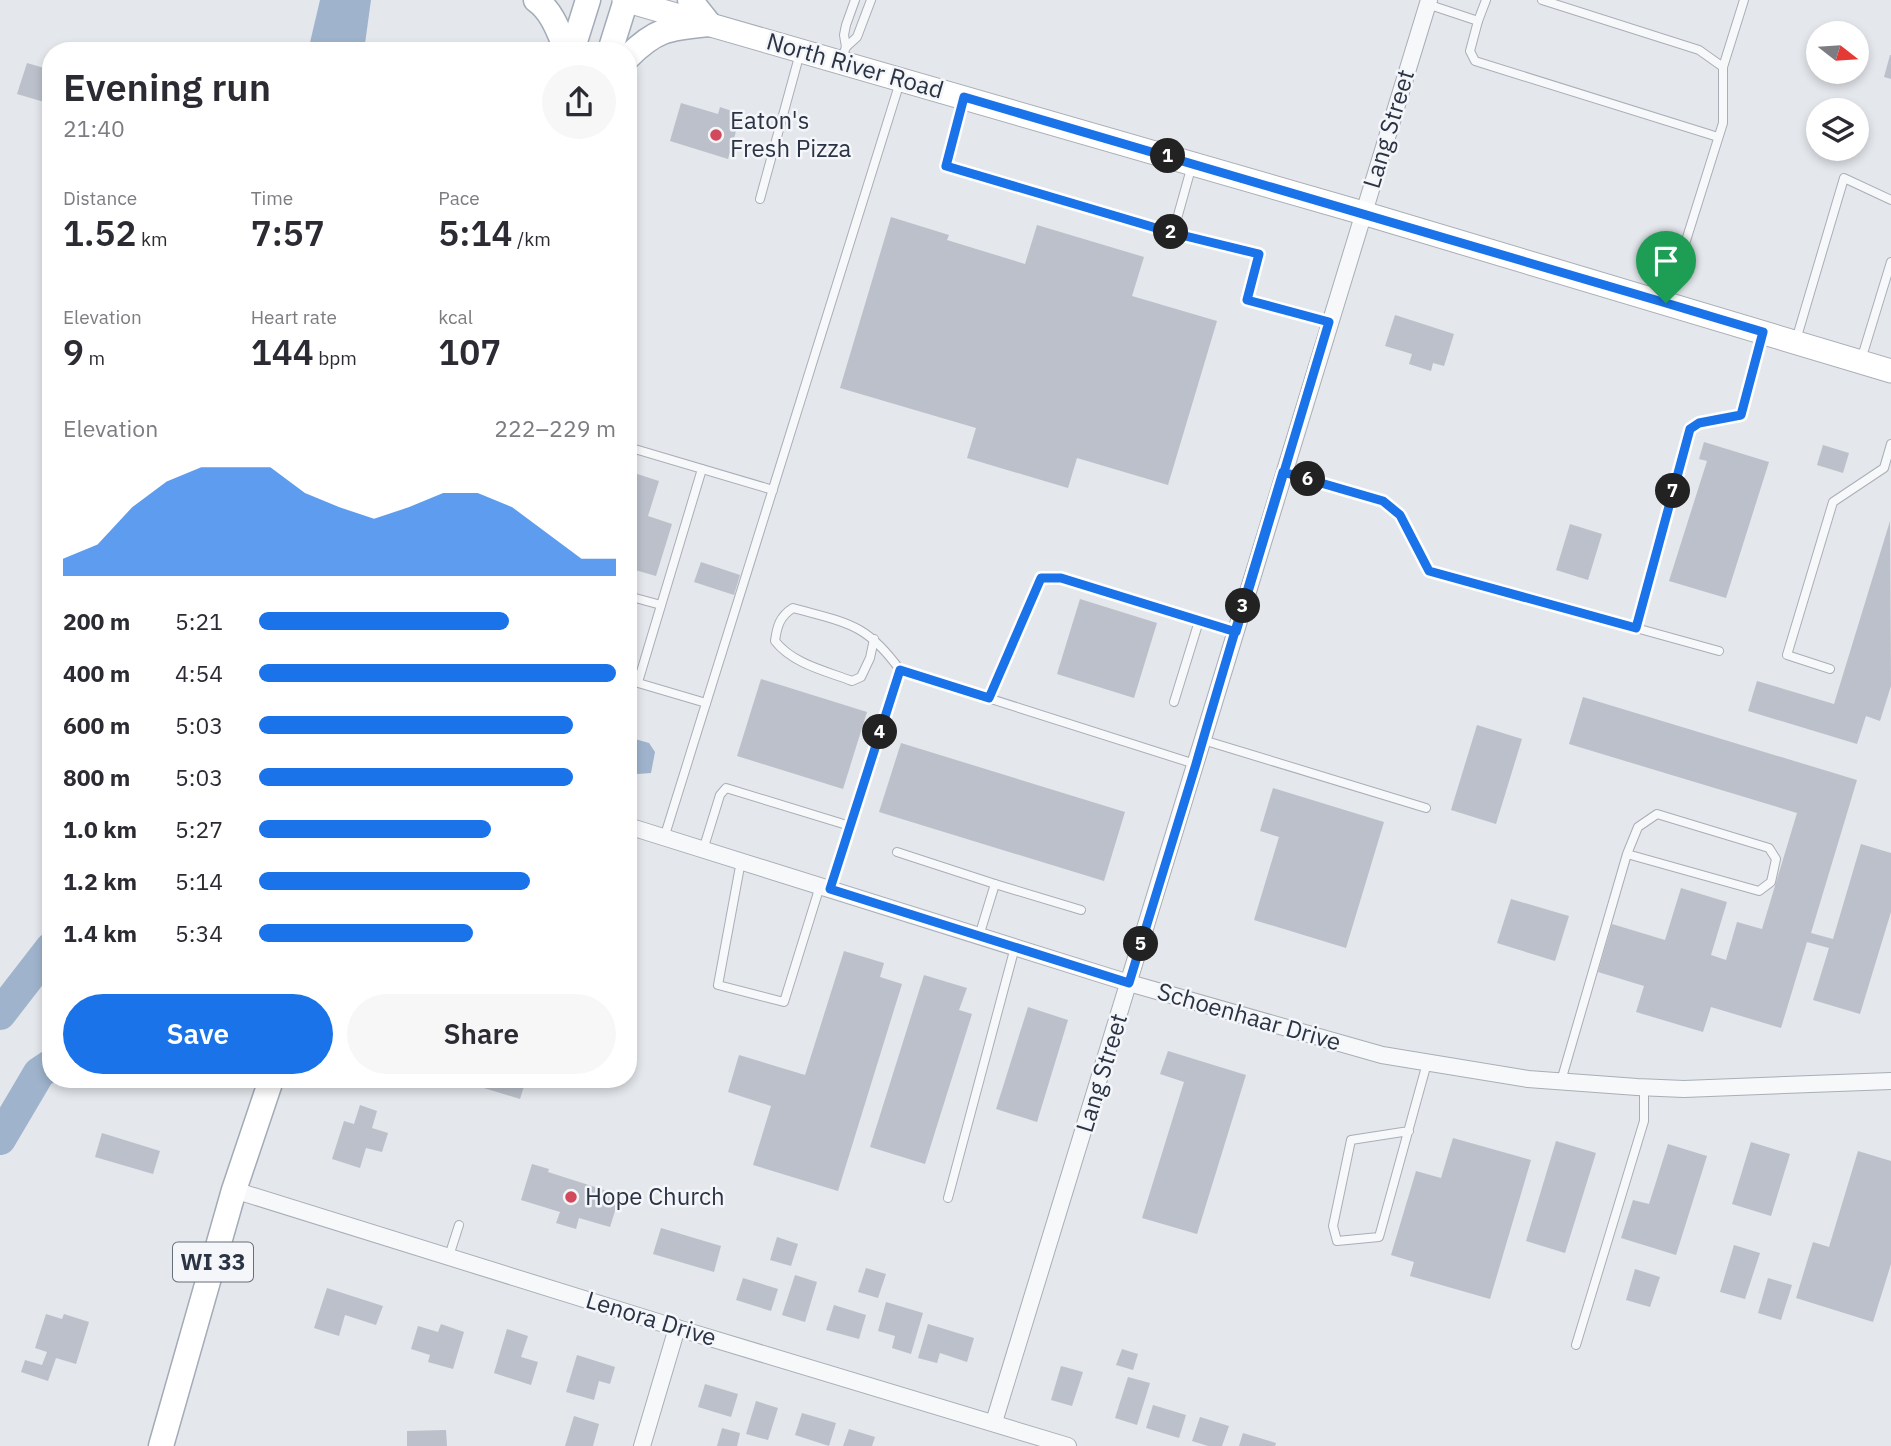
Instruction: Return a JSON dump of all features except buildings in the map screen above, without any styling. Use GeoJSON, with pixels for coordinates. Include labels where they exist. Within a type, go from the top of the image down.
{"type":"FeatureCollection","features":[{"type":"Feature","properties":{"kind":"main road"},"geometry":{"type":"LineString","coordinates":[[536,0],[555,22],[565,42]]}},
{"type":"Feature","properties":{"kind":"main road"},"geometry":{"type":"LineString","coordinates":[[573,42],[588,0]]}},
{"type":"Feature","properties":{"kind":"main road"},"geometry":{"type":"LineString","coordinates":[[613,42],[625,0]]}},
{"type":"Feature","properties":{"kind":"main road"},"geometry":{"type":"LineString","coordinates":[[690,0],[709,24]]}},
{"type":"Feature","properties":{"kind":"main road"},"geometry":{"type":"LineString","coordinates":[[637,48],[665,29],[709,24]]}},
{"type":"Feature","properties":{"kind":"main road","name":"WI 33"},"geometry":{"type":"LineString","coordinates":[[161,1446],[234,1190],[268,1088]]}},
{"type":"Feature","properties":{"kind":"street","name":"North River Road"},"geometry":{"type":"LineString","coordinates":[[625,0],[801,50],[843,54],[901,79],[1363,213],[1891,371]]}},
{"type":"Feature","properties":{"kind":"street","name":"Lang Street"},"geometry":{"type":"LineString","coordinates":[[994,1422],[1428,2]]}},
{"type":"Feature","properties":{"kind":"street","name":"Schoenhaar Drive"},"geometry":{"type":"LineString","coordinates":[[637,829],[1129,983],[1382,1055],[1528,1079],[1644,1087],[1684,1089],[1891,1081]]}},
{"type":"Feature","properties":{"kind":"street","name":"Lenora Drive"},"geometry":{"type":"LineString","coordinates":[[234,1190],[1068,1446]]}},
{"type":"Feature","properties":{"kind":"street"},"geometry":{"type":"LineString","coordinates":[[642,1446],[677,1328]]}},
{"type":"Feature","properties":{"kind":"lane"},"geometry":{"type":"LineString","coordinates":[[843,54],[846,25],[855,0]]}},
{"type":"Feature","properties":{"kind":"lane"},"geometry":{"type":"LineString","coordinates":[[843,54],[857,37],[871,0]]}},
{"type":"Feature","properties":{"kind":"lane"},"geometry":{"type":"LineString","coordinates":[[1486,0],[1470,51],[1475,61],[1718,137]]}},
{"type":"Feature","properties":{"kind":"lane"},"geometry":{"type":"LineString","coordinates":[[1542,0],[1699,50],[1723,66]]}},
{"type":"Feature","properties":{"kind":"lane"},"geometry":{"type":"LineString","coordinates":[[1666,303],[1723,122],[1723,66],[1744,0]]}},
{"type":"Feature","properties":{"kind":"lane"},"geometry":{"type":"LineString","coordinates":[[1428,2],[1478,22]]}},
{"type":"Feature","properties":{"kind":"lane"},"geometry":{"type":"LineString","coordinates":[[760,199],[801,50]]}},
{"type":"Feature","properties":{"kind":"lane"},"geometry":{"type":"LineString","coordinates":[[664,838],[901,79]]}},
{"type":"Feature","properties":{"kind":"lane"},"geometry":{"type":"LineString","coordinates":[[964,97],[946,166],[1173,233],[1259,254],[1247,300],[1329,322]]}},
{"type":"Feature","properties":{"kind":"lane"},"geometry":{"type":"LineString","coordinates":[[1173,233],[1192,163]]}},
{"type":"Feature","properties":{"kind":"lane"},"geometry":{"type":"LineString","coordinates":[[1796,342],[1844,178],[1891,200]]}},
{"type":"Feature","properties":{"kind":"lane"},"geometry":{"type":"LineString","coordinates":[[1861,362],[1891,262]]}},
{"type":"Feature","properties":{"kind":"lane"},"geometry":{"type":"LineString","coordinates":[[1636,628],[1690,429],[1699,423],[1741,415],[1763,332]]}},
{"type":"Feature","properties":{"kind":"lane"},"geometry":{"type":"LineString","coordinates":[[1830,669],[1787,655],[1833,502],[1884,468],[1891,444]]}},
{"type":"Feature","properties":{"kind":"lane"},"geometry":{"type":"LineString","coordinates":[[637,450],[773,490]]}},
{"type":"Feature","properties":{"kind":"lane"},"geometry":{"type":"LineString","coordinates":[[637,670],[661,606],[702,469]]}},
{"type":"Feature","properties":{"kind":"lane"},"geometry":{"type":"LineString","coordinates":[[1283,472],[1383,501],[1400,515],[1429,571],[1719,651]]}},
{"type":"Feature","properties":{"kind":"lane"},"geometry":{"type":"LineString","coordinates":[[989,698],[1041,578],[1061,578],[1236,632]]}},
{"type":"Feature","properties":{"kind":"lane"},"geometry":{"type":"LineString","coordinates":[[637,599],[661,606]]}},
{"type":"Feature","properties":{"kind":"lane"},"geometry":{"type":"LineString","coordinates":[[874,639],[870,659],[861,677],[852,681],[803,663],[781,649],[775,641],[776,626],[784,613],[793,608],[854,625],[874,639],[882,645],[900,670],[1196,764]]}},
{"type":"Feature","properties":{"kind":"lane"},"geometry":{"type":"LineString","coordinates":[[1174,702],[1199,621]]}},
{"type":"Feature","properties":{"kind":"lane"},"geometry":{"type":"LineString","coordinates":[[741,861],[718,985],[784,1002],[850,826],[900,670]]}},
{"type":"Feature","properties":{"kind":"lane"},"geometry":{"type":"LineString","coordinates":[[637,682],[706,703]]}},
{"type":"Feature","properties":{"kind":"lane"},"geometry":{"type":"LineString","coordinates":[[1203,740],[1426,808]]}},
{"type":"Feature","properties":{"kind":"lane"},"geometry":{"type":"LineString","coordinates":[[703,850],[720,795],[726,788],[850,826]]}},
{"type":"Feature","properties":{"kind":"lane"},"geometry":{"type":"LineString","coordinates":[[1561,1081],[1627,854],[1638,827],[1657,814],[1769,848],[1776,859],[1771,882],[1759,891],[1627,854]]}},
{"type":"Feature","properties":{"kind":"lane"},"geometry":{"type":"LineString","coordinates":[[897,852],[1081,910]]}},
{"type":"Feature","properties":{"kind":"lane"},"geometry":{"type":"LineString","coordinates":[[979,936],[995,884]]}},
{"type":"Feature","properties":{"kind":"lane"},"geometry":{"type":"LineString","coordinates":[[948,1198],[1015,947]]}},
{"type":"Feature","properties":{"kind":"lane"},"geometry":{"type":"LineString","coordinates":[[1409,1131],[1351,1140],[1333,1226],[1337,1241],[1379,1237],[1409,1131],[1427,1063]]}},
{"type":"Feature","properties":{"kind":"lane"},"geometry":{"type":"LineString","coordinates":[[1576,1345],[1644,1121],[1644,1087]]}},
{"type":"Feature","properties":{"kind":"lane"},"geometry":{"type":"LineString","coordinates":[[449,1256],[458,1225]]}},
{"type":"Feature","properties":{"kind":"water"},"geometry":{"type":"Polygon","coordinates":[[[320,0],[371,0],[365,42],[310,42],[320,0]]]}},
{"type":"Feature","properties":{"kind":"water"},"geometry":{"type":"Polygon","coordinates":[[[637,740],[649,743],[655,752],[651,773],[638,774],[637,740]]]}},
{"type":"Feature","properties":{"kind":"waterway"},"geometry":{"type":"LineString","coordinates":[[0,1014],[42,960]]}},
{"type":"Feature","properties":{"kind":"waterway"},"geometry":{"type":"LineString","coordinates":[[0,1139],[42,1071]]}},
{"type":"Feature","properties":{"kind":"place","name":"Eaton's Fresh Pizza"},"geometry":{"type":"Point","coordinates":[716,135]}},
{"type":"Feature","properties":{"kind":"place","name":"Hope Church"},"geometry":{"type":"Point","coordinates":[571,1197]}},
{"type":"Feature","properties":{"kind":"route"},"geometry":{"type":"LineString","coordinates":[[1666,303],[964,97],[946,166],[1173,233],[1259,254],[1247,300],[1329,322],[1283,472],[1236,632],[1061,578],[1041,578],[989,698],[900,670],[830,889],[1129,983],[1236,632],[1259,552],[1283,472],[1383,501],[1400,515],[1429,571],[1636,628],[1690,429],[1699,423],[1741,415],[1763,332],[1666,303]]}}]}
